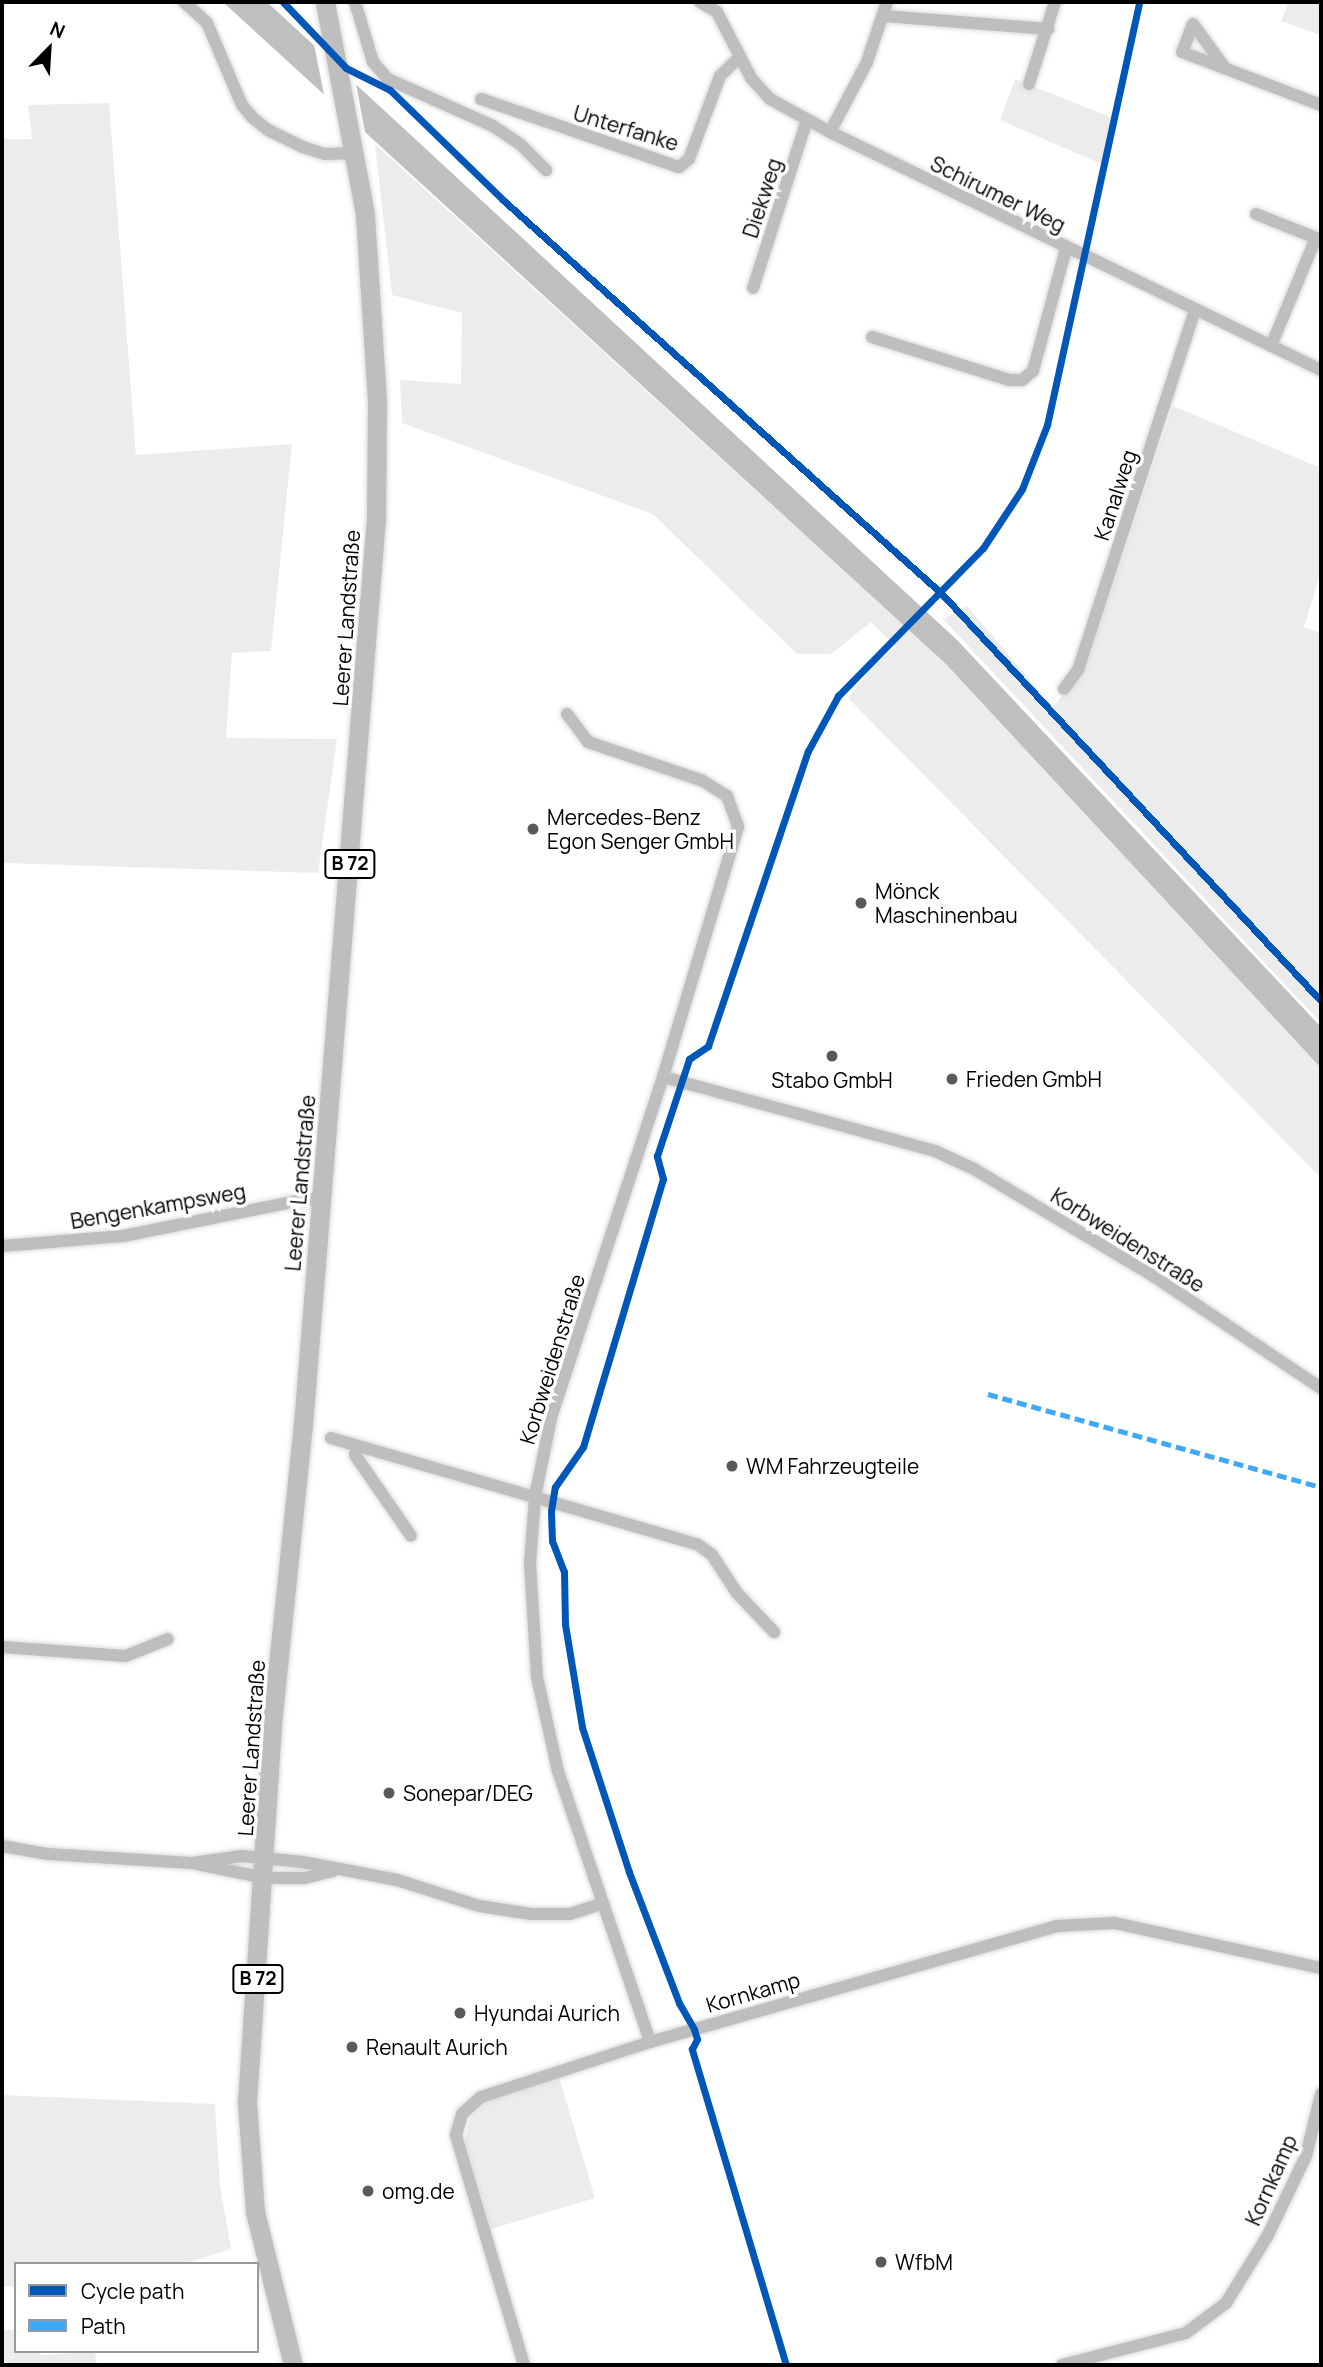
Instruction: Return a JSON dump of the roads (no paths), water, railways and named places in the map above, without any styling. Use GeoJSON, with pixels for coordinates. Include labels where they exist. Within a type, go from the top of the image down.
{"type":"FeatureCollection","features":[{"type":"Feature","properties":{"kind":"main road","name":"Leerer Landstraße"},"geometry":{"type":"LineString","coordinates":[[293,2365],[260,2239],[248,2134],[273,1714],[321,1200],[376,529],[377,401],[370,271],[354,149],[324,2]]}},
{"type":"Feature","properties":{"kind":"street"},"geometry":{"type":"LineString","coordinates":[[184,2],[207,23],[242,105],[253,118],[268,130],[325,154],[354,149]]}},
{"type":"Feature","properties":{"kind":"street"},"geometry":{"type":"LineString","coordinates":[[355,2],[373,62],[388,79],[493,126],[520,144],[546,170]]}},
{"type":"Feature","properties":{"kind":"street","name":"Schirumer Weg"},"geometry":{"type":"LineString","coordinates":[[700,2],[720,7],[740,57],[770,99],[830,132],[1321,370]]}},
{"type":"Feature","properties":{"kind":"street"},"geometry":{"type":"LineString","coordinates":[[830,132],[867,62],[887,2]]}},
{"type":"Feature","properties":{"kind":"street"},"geometry":{"type":"LineString","coordinates":[[1029,84],[1055,2]]}},
{"type":"Feature","properties":{"kind":"street"},"geometry":{"type":"LineString","coordinates":[[884,16],[1048,29]]}},
{"type":"Feature","properties":{"kind":"street","name":"Unterfanke"},"geometry":{"type":"LineString","coordinates":[[481,99],[678,167],[689,159],[720,76],[740,57]]}},
{"type":"Feature","properties":{"kind":"street"},"geometry":{"type":"LineString","coordinates":[[1225,68],[1321,105]]}},
{"type":"Feature","properties":{"kind":"street","name":"Diekweg"},"geometry":{"type":"LineString","coordinates":[[753,288],[807,120]]}},
{"type":"Feature","properties":{"kind":"street"},"geometry":{"type":"LineString","coordinates":[[1255,214],[1319,239],[1271,346]]}},
{"type":"Feature","properties":{"kind":"street"},"geometry":{"type":"LineString","coordinates":[[872,337],[1009,380],[1022,380],[1033,371],[1066,248]]}},
{"type":"Feature","properties":{"kind":"street","name":"Kanalweg"},"geometry":{"type":"LineString","coordinates":[[1064,689],[1078,670],[1195,310]]}},
{"type":"Feature","properties":{"kind":"street","name":"Korbweidenstraße"},"geometry":{"type":"LineString","coordinates":[[568,714],[588,742],[703,781],[727,796],[735,810],[738,827],[733,854],[663,1077],[552,1414],[535,1497],[530,1563],[537,1677],[558,1771],[600,1904],[650,2042]]}},
{"type":"Feature","properties":{"kind":"street","name":"Korbweidenstraße"},"geometry":{"type":"LineString","coordinates":[[663,1077],[934,1151],[974,1169],[1152,1275],[1321,1388]]}},
{"type":"Feature","properties":{"kind":"street","name":"Bengenkampsweg"},"geometry":{"type":"LineString","coordinates":[[2,1246],[123,1237],[306,1199],[321,1200]]}},
{"type":"Feature","properties":{"kind":"street"},"geometry":{"type":"LineString","coordinates":[[331,1438],[697,1544],[712,1555],[737,1593],[774,1632]]}},
{"type":"Feature","properties":{"kind":"street"},"geometry":{"type":"LineString","coordinates":[[358,1446],[355,1455],[411,1536]]}},
{"type":"Feature","properties":{"kind":"street"},"geometry":{"type":"LineString","coordinates":[[2,1647],[126,1656],[168,1639]]}},
{"type":"Feature","properties":{"kind":"street"},"geometry":{"type":"LineString","coordinates":[[2,1846],[48,1854],[192,1863],[266,1857],[397,1880],[506,1912],[570,1913],[600,1904]]}},
{"type":"Feature","properties":{"kind":"street"},"geometry":{"type":"LineString","coordinates":[[192,1863],[228,1874],[265,1878],[305,1878],[334,1871]]}},
{"type":"Feature","properties":{"kind":"street","name":"Kornkamp"},"geometry":{"type":"LineString","coordinates":[[524,2365],[460,2152],[458,2120],[470,2104],[488,2094],[650,2042],[1056,1926],[1114,1923],[1321,1968]]}},
{"type":"Feature","properties":{"kind":"street","name":"Kornkamp"},"geometry":{"type":"LineString","coordinates":[[1062,2365],[1186,2333],[1226,2303],[1267,2237],[1306,2156],[1321,2094]]}},
{"type":"Feature","properties":{"kind":"place","name":"Mercedes-Benz Egon Senger GmbH"},"geometry":{"type":"Point","coordinates":[533,829]}},
{"type":"Feature","properties":{"kind":"place","name":"Mönck Maschinenbau"},"geometry":{"type":"Point","coordinates":[861,903]}},
{"type":"Feature","properties":{"kind":"place","name":"Stabo GmbH"},"geometry":{"type":"Point","coordinates":[832,1056]}},
{"type":"Feature","properties":{"kind":"place","name":"Frieden GmbH"},"geometry":{"type":"Point","coordinates":[952,1079]}},
{"type":"Feature","properties":{"kind":"place","name":"WM Fahrzeugteile"},"geometry":{"type":"Point","coordinates":[732,1466]}},
{"type":"Feature","properties":{"kind":"place","name":"Sonepar/DEG"},"geometry":{"type":"Point","coordinates":[389,1793]}},
{"type":"Feature","properties":{"kind":"place","name":"Hyundai Aurich"},"geometry":{"type":"Point","coordinates":[460,2013]}},
{"type":"Feature","properties":{"kind":"place","name":"Renault Aurich"},"geometry":{"type":"Point","coordinates":[352,2047]}},
{"type":"Feature","properties":{"kind":"place","name":"omg.de"},"geometry":{"type":"Point","coordinates":[368,2191]}},
{"type":"Feature","properties":{"kind":"place","name":"WfbM"},"geometry":{"type":"Point","coordinates":[881,2262]}}]}
